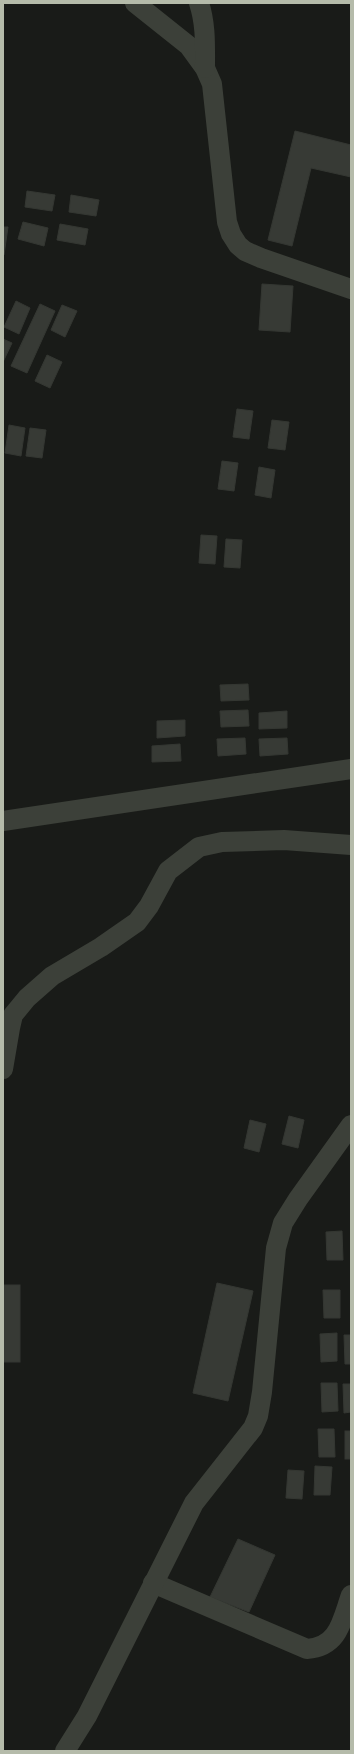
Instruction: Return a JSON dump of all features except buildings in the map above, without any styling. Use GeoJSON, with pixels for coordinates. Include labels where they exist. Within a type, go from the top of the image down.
{"type":"FeatureCollection","features":[{"type":"Feature","properties":{"kind":"street"},"geometry":{"type":"LineString","coordinates":[[135,3],[189,46],[205,68],[212,84],[227,222],[231,234],[238,245],[246,251],[261,258],[351,289]]}},
{"type":"Feature","properties":{"kind":"street"},"geometry":{"type":"LineString","coordinates":[[199,3],[202,11],[205,42],[205,68]]}},
{"type":"Feature","properties":{"kind":"street"},"geometry":{"type":"LineString","coordinates":[[3,821],[351,769]]}},
{"type":"Feature","properties":{"kind":"street"},"geometry":{"type":"LineString","coordinates":[[3,1069],[13,1016],[27,998],[52,976],[137,922],[149,906],[168,872],[199,847],[222,842],[284,840],[351,845]]}},
{"type":"Feature","properties":{"kind":"street"},"geometry":{"type":"LineString","coordinates":[[65,1751],[87,1716],[194,1503],[253,1428],[258,1416],[262,1392],[276,1248],[283,1223],[298,1199],[351,1125]]}},
{"type":"Feature","properties":{"kind":"street"},"geometry":{"type":"LineString","coordinates":[[154,1583],[307,1649],[317,1648],[333,1638],[338,1630],[351,1595]]}}]}
